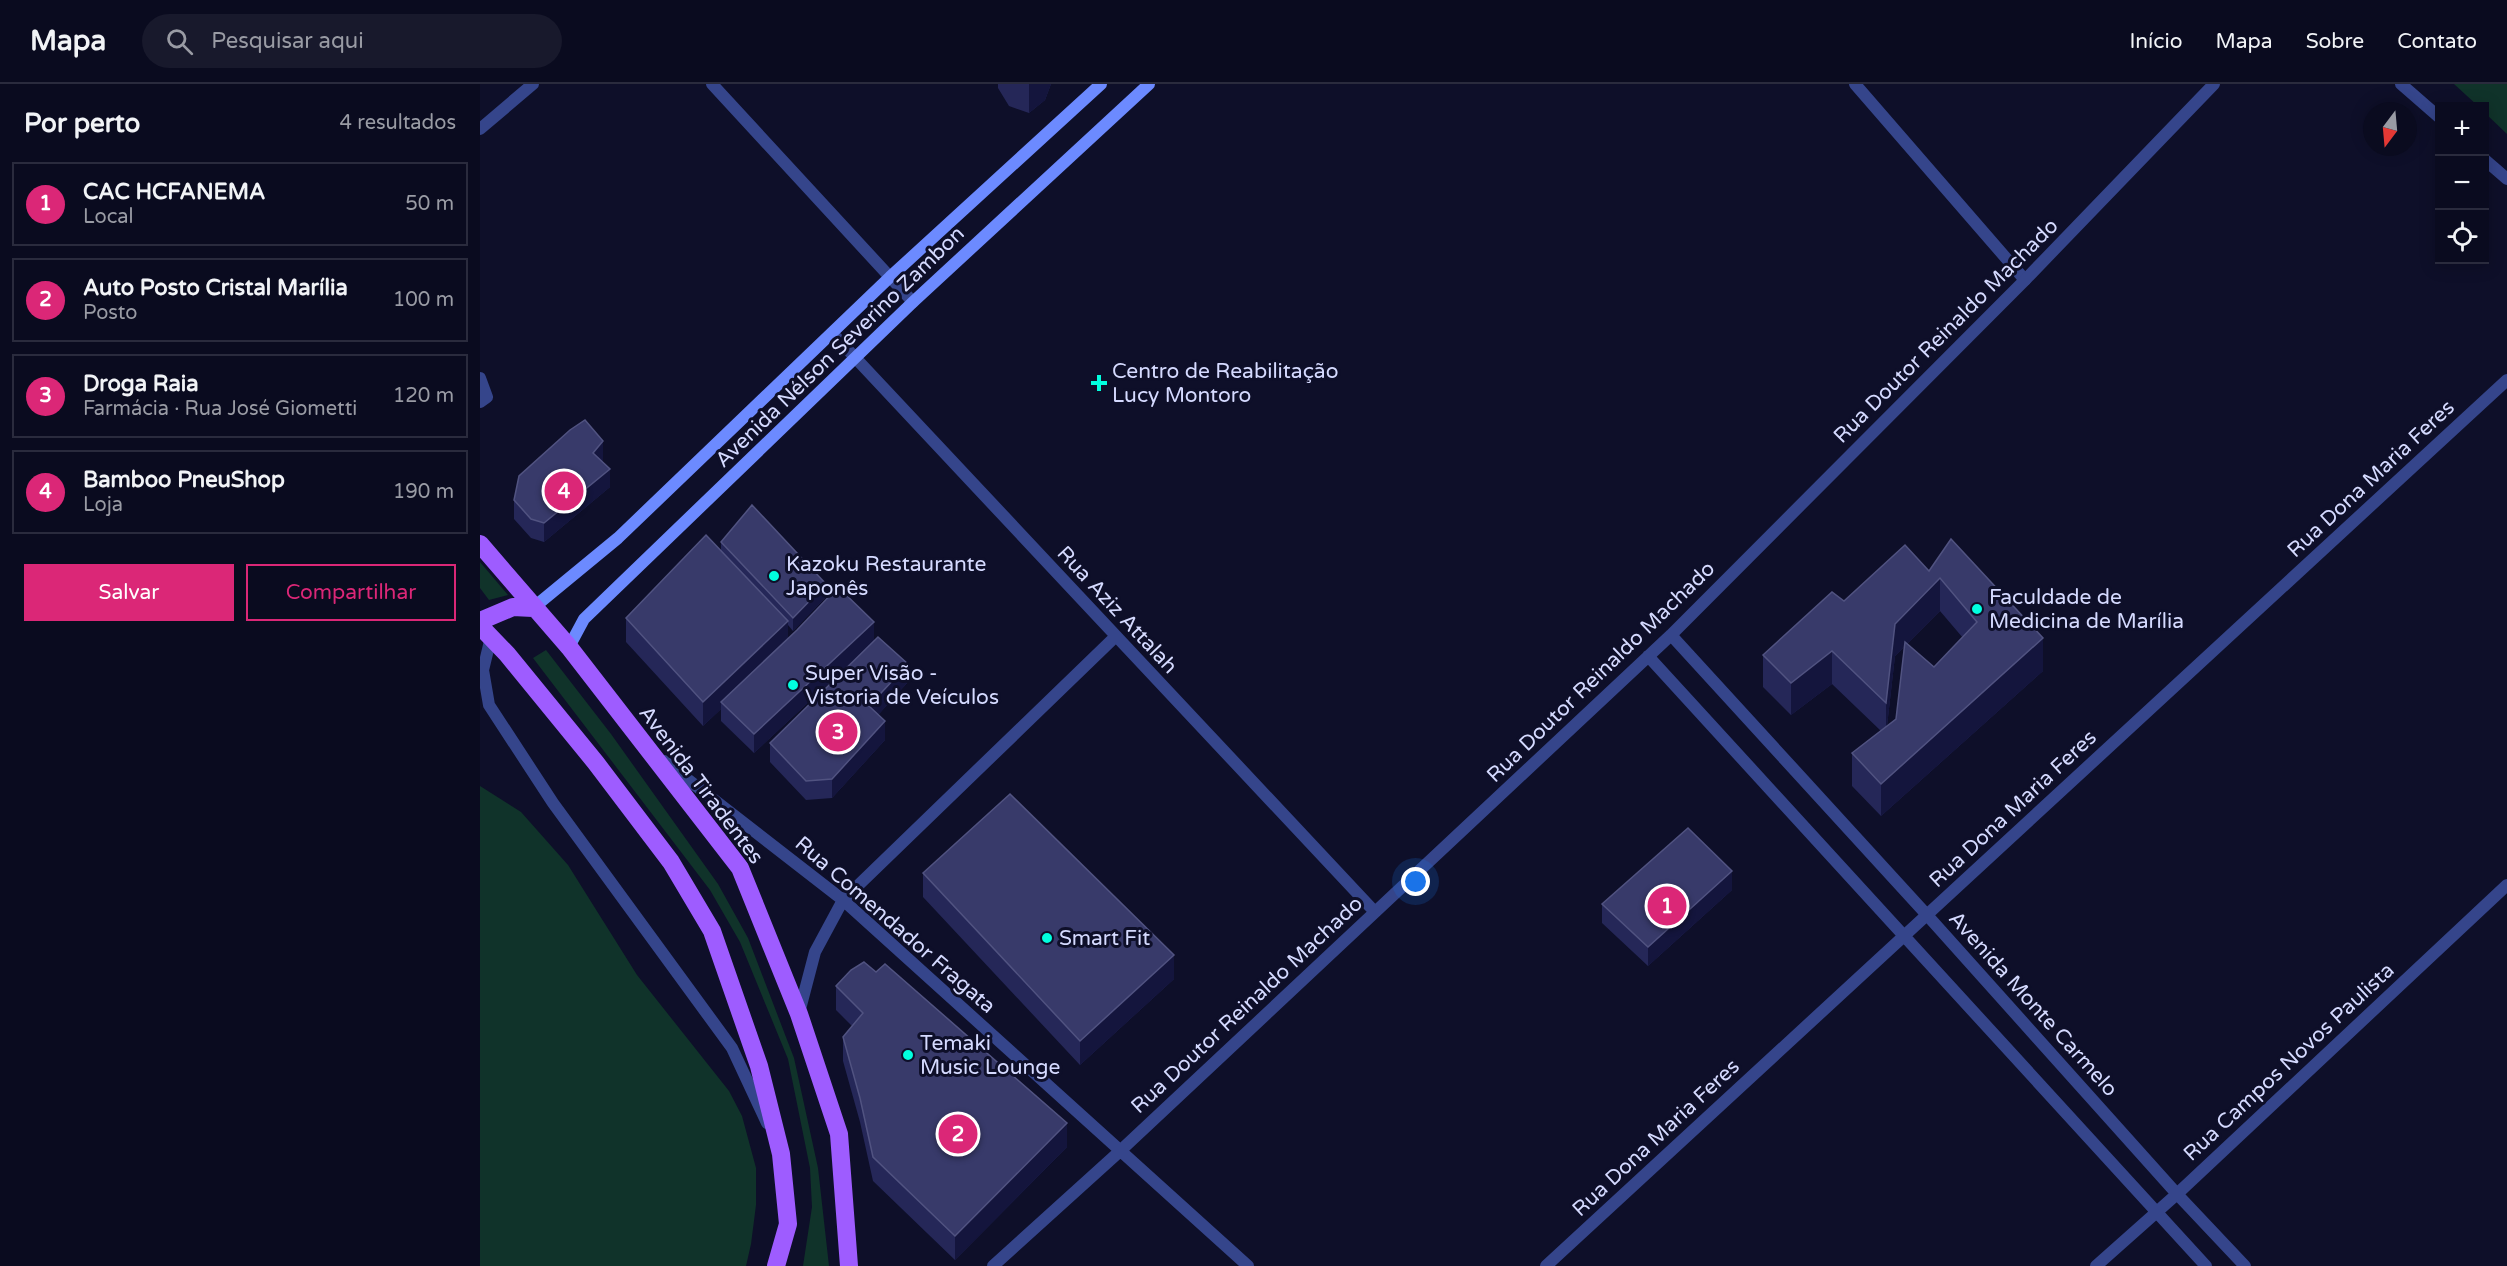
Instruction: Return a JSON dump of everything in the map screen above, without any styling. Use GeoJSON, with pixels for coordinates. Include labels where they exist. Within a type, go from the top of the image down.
{"type":"FeatureCollection","features":[{"type":"Feature","properties":{"kind":"main road","name":"Avenida Nélson Severino Zambon"},"geometry":{"type":"LineString","coordinates":[[533,608],[618,538],[890,277],[1101,84]]}},
{"type":"Feature","properties":{"kind":"main road","name":"Avenida Nélson Severino Zambon"},"geometry":{"type":"LineString","coordinates":[[569,647],[584,619],[913,302],[1149,84]]}},
{"type":"Feature","properties":{"kind":"main road","name":"Avenida Tiradentes"},"geometry":{"type":"LineString","coordinates":[[480,544],[569,647],[740,868],[799,1014],[839,1134],[849,1266]]}},
{"type":"Feature","properties":{"kind":"main road"},"geometry":{"type":"LineString","coordinates":[[480,621],[513,607],[533,608]]}},
{"type":"Feature","properties":{"kind":"main road"},"geometry":{"type":"LineString","coordinates":[[486,632],[596,763],[665,853],[711,931],[759,1066],[782,1154],[788,1224],[776,1266]]}},
{"type":"Feature","properties":{"kind":"street"},"geometry":{"type":"LineString","coordinates":[[480,129],[533,84]]}},
{"type":"Feature","properties":{"kind":"street"},"geometry":{"type":"LineString","coordinates":[[712,84],[913,302]]}},
{"type":"Feature","properties":{"kind":"street"},"geometry":{"type":"LineString","coordinates":[[1855,84],[2025,280]]}},
{"type":"Feature","properties":{"kind":"street","name":"Rua Doutor Reinaldo Machado"},"geometry":{"type":"LineString","coordinates":[[993,1266],[1119,1152],[1671,635],[2025,280],[2214,84]]}},
{"type":"Feature","properties":{"kind":"street"},"geometry":{"type":"LineString","coordinates":[[2401,84],[2435,114]]}},
{"type":"Feature","properties":{"kind":"street"},"geometry":{"type":"LineString","coordinates":[[2489,163],[2507,179]]}},
{"type":"Feature","properties":{"kind":"street","name":"Rua Aziz Attalah"},"geometry":{"type":"LineString","coordinates":[[833,334],[1374,911]]}},
{"type":"Feature","properties":{"kind":"street"},"geometry":{"type":"LineString","coordinates":[[480,378],[487,397],[480,402]]}},
{"type":"Feature","properties":{"kind":"street","name":"Rua Dona Maria Feres"},"geometry":{"type":"LineString","coordinates":[[1546,1266],[2507,380]]}},
{"type":"Feature","properties":{"kind":"street"},"geometry":{"type":"LineString","coordinates":[[486,632],[483,670],[489,705],[553,803],[732,1048],[782,1154]]}},
{"type":"Feature","properties":{"kind":"street","name":"Avenida Monte Carmelo"},"geometry":{"type":"LineString","coordinates":[[1671,635],[1927,915],[2177,1194],[2245,1266]]}},
{"type":"Feature","properties":{"kind":"street"},"geometry":{"type":"LineString","coordinates":[[799,1014],[815,952],[843,900],[1116,637]]}},
{"type":"Feature","properties":{"kind":"street"},"geometry":{"type":"LineString","coordinates":[[1648,656],[2206,1266]]}},
{"type":"Feature","properties":{"kind":"street","name":"Rua Comendador Fragata"},"geometry":{"type":"LineString","coordinates":[[642,744],[843,900],[1119,1152],[1248,1266]]}},
{"type":"Feature","properties":{"kind":"street","name":"Rua Campos Novos Paulista"},"geometry":{"type":"LineString","coordinates":[[2096,1266],[2177,1194],[2507,885]]}},
{"type":"Feature","properties":{"kind":"green space"},"geometry":{"type":"Polygon","coordinates":[[[2454,84],[2507,84],[2507,134],[2489,117],[2489,102],[2474,102],[2454,84]]]}},
{"type":"Feature","properties":{"kind":"green space"},"geometry":{"type":"Polygon","coordinates":[[[480,562],[508,595],[489,600],[480,588],[480,562]]]}},
{"type":"Feature","properties":{"kind":"green space"},"geometry":{"type":"Polygon","coordinates":[[[546,650],[611,734],[718,884],[748,938],[794,1058],[818,1168],[829,1266],[803,1266],[812,1207],[810,1168],[788,1059],[740,942],[710,890],[533,658],[546,650]]]}},
{"type":"Feature","properties":{"kind":"green space"},"geometry":{"type":"Polygon","coordinates":[[[480,786],[521,812],[568,865],[637,975],[729,1091],[742,1116],[756,1168],[756,1205],[746,1266],[480,1266],[480,786]]]}},
{"type":"Feature","properties":{"kind":"building"},"geometry":{"type":"Polygon","coordinates":[[[585,420],[603,441],[593,453],[610,469],[544,523],[531,519],[514,500],[519,476],[570,430],[585,420]]]}},
{"type":"Feature","properties":{"kind":"building","name":"Kazoku Restaurante Japonês"},"geometry":{"type":"Polygon","coordinates":[[[752,505],[826,584],[793,618],[721,542],[752,505]]]}},
{"type":"Feature","properties":{"kind":"building"},"geometry":{"type":"Polygon","coordinates":[[[706,535],[788,621],[703,702],[626,618],[706,535]]]}},
{"type":"Feature","properties":{"kind":"building"},"geometry":{"type":"Polygon","coordinates":[[[1951,539],[2043,638],[1881,784],[1852,753],[1896,719],[1905,642],[1934,667],[1977,622],[1940,578],[1895,624],[1886,703],[1832,651],[1791,683],[1763,655],[1832,592],[1844,601],[1905,545],[1929,571],[1951,539]]]}},
{"type":"Feature","properties":{"kind":"building","name":"Super Visão - Vistoria de Veículos"},"geometry":{"type":"Polygon","coordinates":[[[838,587],[874,622],[754,734],[721,702],[797,630],[838,587]]]}},
{"type":"Feature","properties":{"kind":"building"},"geometry":{"type":"Polygon","coordinates":[[[878,637],[908,664],[869,706],[885,721],[832,779],[806,781],[770,743],[878,637]]]}},
{"type":"Feature","properties":{"kind":"building","name":"Smart Fit"},"geometry":{"type":"Polygon","coordinates":[[[1010,794],[1174,955],[1080,1041],[923,873],[1010,794]]]}},
{"type":"Feature","properties":{"kind":"building"},"geometry":{"type":"Polygon","coordinates":[[[1688,828],[1732,871],[1648,947],[1602,904],[1688,828]]]}},
{"type":"Feature","properties":{"kind":"building"},"geometry":{"type":"Polygon","coordinates":[[[864,962],[876,972],[885,964],[1067,1123],[955,1236],[873,1157],[843,1037],[863,1013],[836,986],[851,970],[864,962]]]}},
{"type":"Feature","properties":{"kind":"place","name":"Centro de Reabilitação Lucy Montoro"},"geometry":{"type":"Point","coordinates":[1099,383]}},
{"type":"Feature","properties":{"kind":"place","name":"Bamboo PneuShop"},"geometry":{"type":"Point","coordinates":[564,491]}},
{"type":"Feature","properties":{"kind":"place","name":"Kazoku Restaurante Japonês"},"geometry":{"type":"Point","coordinates":[774,576]}},
{"type":"Feature","properties":{"kind":"place","name":"Faculdade de Medicina de Marília"},"geometry":{"type":"Point","coordinates":[1977,609]}},
{"type":"Feature","properties":{"kind":"place","name":"Super Visão - Vistoria de Veículos"},"geometry":{"type":"Point","coordinates":[793,685]}},
{"type":"Feature","properties":{"kind":"place","name":"Droga Raia"},"geometry":{"type":"Point","coordinates":[838,732]}},
{"type":"Feature","properties":{"kind":"place","name":"CAC HCFANEMA"},"geometry":{"type":"Point","coordinates":[1667,906]}},
{"type":"Feature","properties":{"kind":"place","name":"Smart Fit"},"geometry":{"type":"Point","coordinates":[1047,938]}},
{"type":"Feature","properties":{"kind":"place","name":"Temaki Music Lounge"},"geometry":{"type":"Point","coordinates":[908,1055]}},
{"type":"Feature","properties":{"kind":"place","name":"Auto Posto Cristal Marília"},"geometry":{"type":"Point","coordinates":[958,1134]}}]}
